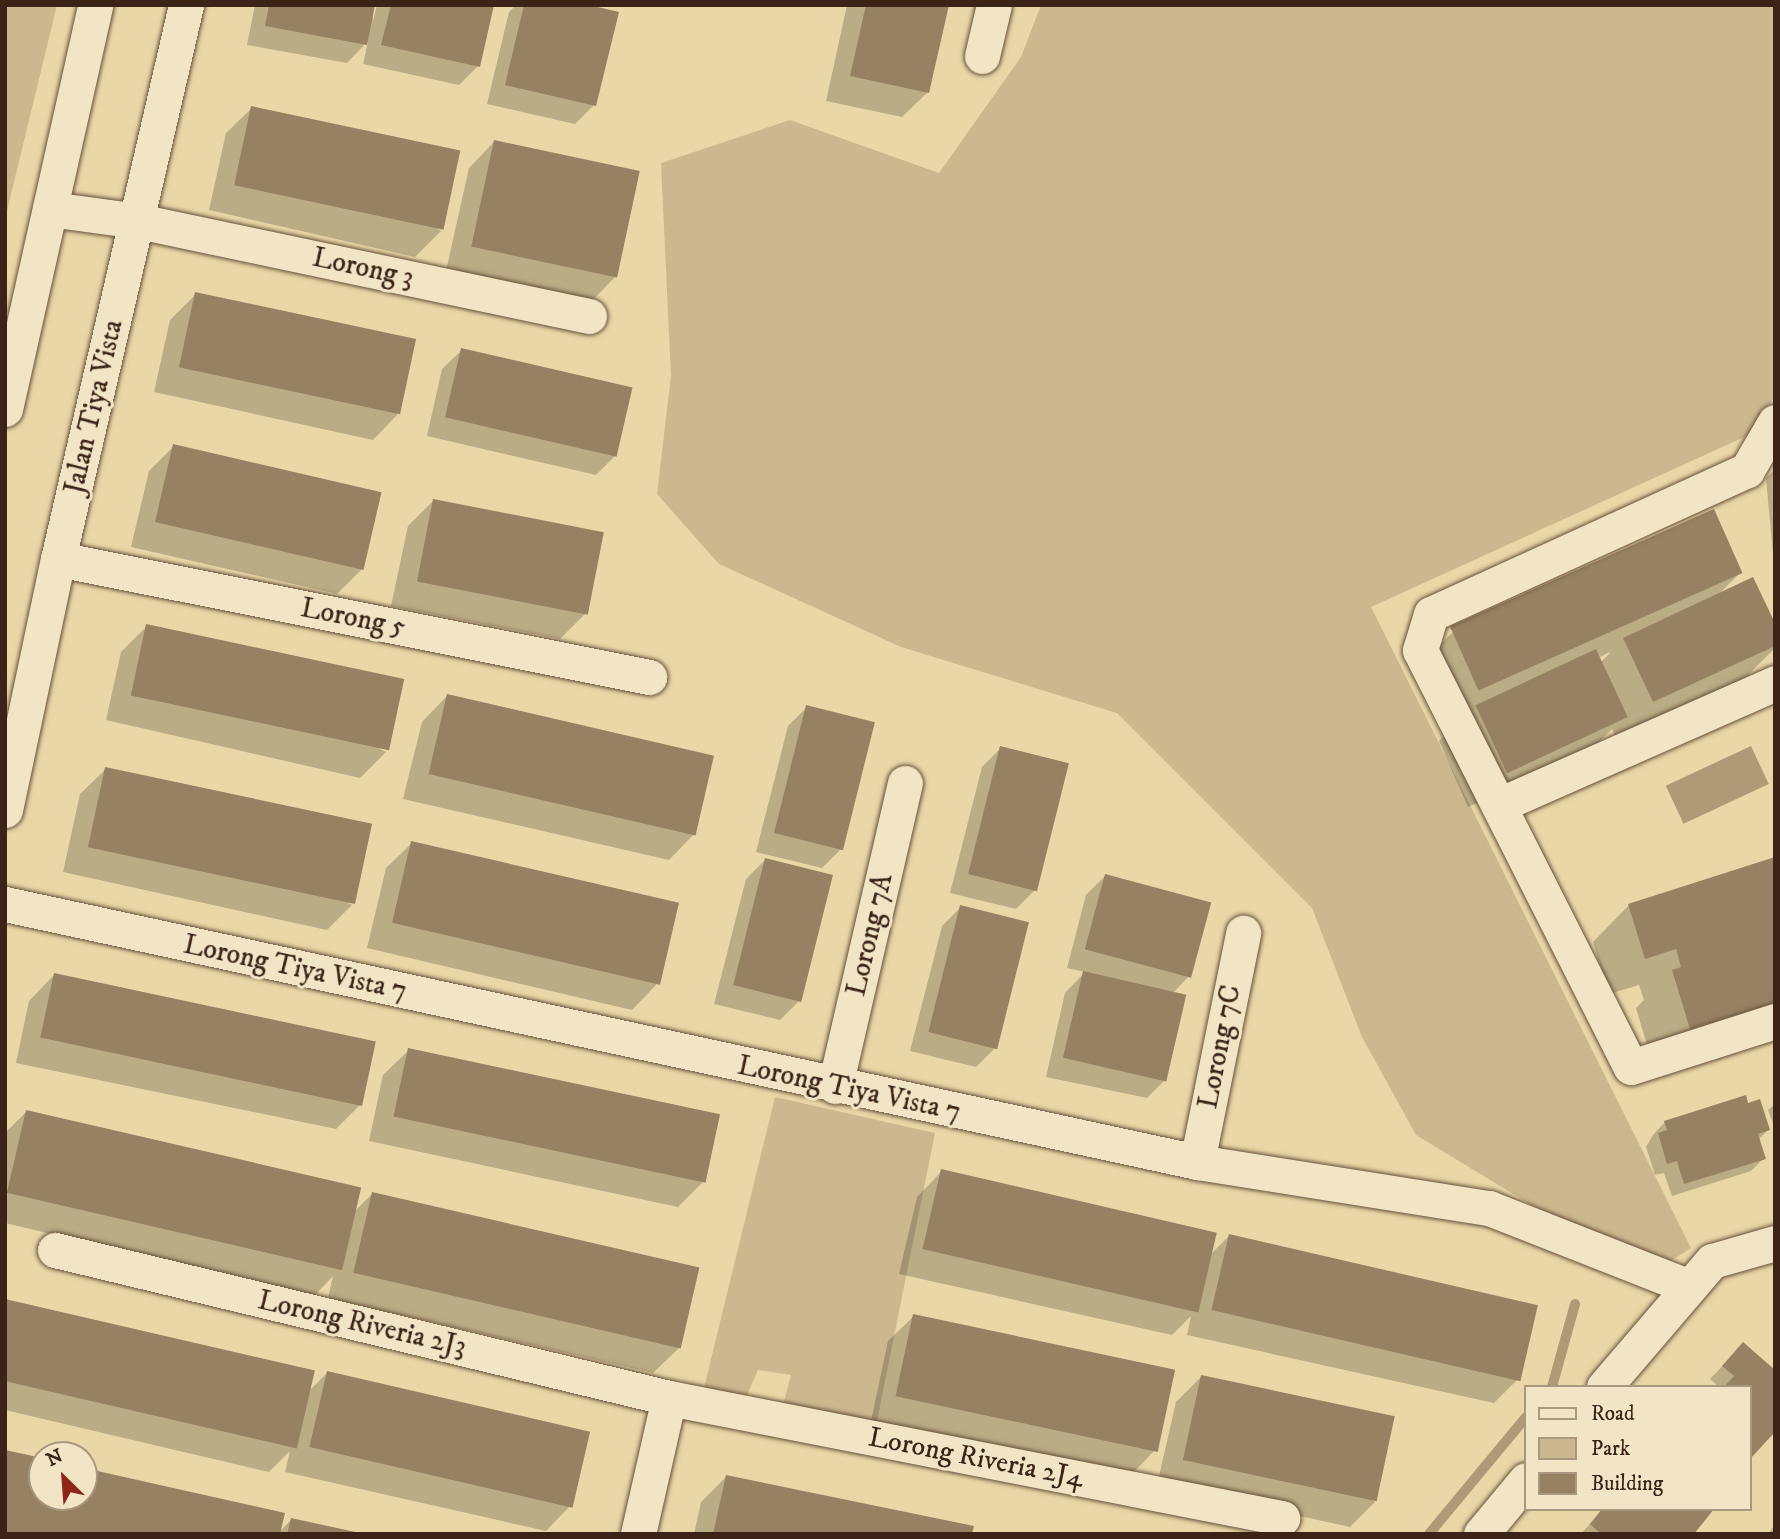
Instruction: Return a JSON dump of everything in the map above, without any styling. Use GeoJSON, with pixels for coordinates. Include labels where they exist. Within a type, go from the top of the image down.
{"type":"FeatureCollection","features":[{"type":"Feature","properties":{"kind":"street"},"geometry":{"type":"LineString","coordinates":[[5,409],[95,5]]}},
{"type":"Feature","properties":{"kind":"street","name":"Jalan Tiya Vista"},"geometry":{"type":"LineString","coordinates":[[5,810],[58,559],[186,5]]}},
{"type":"Feature","properties":{"kind":"street"},"geometry":{"type":"LineString","coordinates":[[982,56],[993,5]]}},
{"type":"Feature","properties":{"kind":"street","name":"Lorong 3"},"geometry":{"type":"LineString","coordinates":[[50,209],[138,221],[589,316]]}},
{"type":"Feature","properties":{"kind":"street"},"geometry":{"type":"LineString","coordinates":[[1775,422],[1746,470],[1431,614],[1420,650],[1631,1067],[1775,1021]]}},
{"type":"Feature","properties":{"kind":"street","name":"Lorong 5"},"geometry":{"type":"LineString","coordinates":[[58,559],[649,677]]}},
{"type":"Feature","properties":{"kind":"street"},"geometry":{"type":"LineString","coordinates":[[1499,805],[1775,683]]}},
{"type":"Feature","properties":{"kind":"street","name":"Lorong 7A"},"geometry":{"type":"LineString","coordinates":[[835,1086],[905,783]]}},
{"type":"Feature","properties":{"kind":"street","name":"Lorong Tiya Vista 7"},"geometry":{"type":"LineString","coordinates":[[5,904],[835,1086],[1197,1162],[1489,1208],[1687,1286]]}},
{"type":"Feature","properties":{"kind":"street","name":"Lorong 7C"},"geometry":{"type":"LineString","coordinates":[[1197,1162],[1243,933]]}},
{"type":"Feature","properties":{"kind":"street"},"geometry":{"type":"LineString","coordinates":[[1606,1385],[1687,1286],[1712,1261],[1775,1242]]}},
{"type":"Feature","properties":{"kind":"street","name":"Lorong Riveria 2J3"},"geometry":{"type":"LineString","coordinates":[[55,1251],[669,1398]]}},
{"type":"Feature","properties":{"kind":"street"},"geometry":{"type":"LineString","coordinates":[[638,1534],[669,1398]]}},
{"type":"Feature","properties":{"kind":"street","name":"Lorong Riveria 2J4"},"geometry":{"type":"LineString","coordinates":[[669,1398],[1282,1518]]}},
{"type":"Feature","properties":{"kind":"street"},"geometry":{"type":"LineString","coordinates":[[1481,1534],[1524,1482]]}},
{"type":"Feature","properties":{"kind":"green space"},"geometry":{"type":"Polygon","coordinates":[[[5,5],[57,5],[5,219],[5,5]]]}},
{"type":"Feature","properties":{"kind":"green space"},"geometry":{"type":"Polygon","coordinates":[[[1041,5],[1775,5],[1775,395],[1753,433],[1371,607],[1691,1248],[1664,1265],[1533,1206],[1416,1135],[1362,1037],[1312,908],[1117,713],[901,647],[719,564],[657,494],[671,376],[661,163],[790,120],[939,173],[1021,57],[1041,5]]]}},
{"type":"Feature","properties":{"kind":"green space"},"geometry":{"type":"Polygon","coordinates":[[[775,1097],[935,1133],[876,1426],[783,1405],[791,1375],[758,1370],[744,1402],[703,1392],[775,1097]]]}},
{"type":"Feature","properties":{"kind":"shaded area"},"geometry":{"type":"Polygon","coordinates":[[[1751,746],[1769,784],[1684,824],[1666,786],[1751,746]]]}},
{"type":"Feature","properties":{"kind":"building"},"geometry":{"type":"Polygon","coordinates":[[[269,5],[375,5],[367,45],[265,26],[269,5]]]}},
{"type":"Feature","properties":{"kind":"building"},"geometry":{"type":"Polygon","coordinates":[[[391,5],[494,5],[480,67],[381,45],[391,5]]]}},
{"type":"Feature","properties":{"kind":"building"},"geometry":{"type":"Polygon","coordinates":[[[524,5],[589,5],[619,12],[596,106],[505,85],[524,5]]]}},
{"type":"Feature","properties":{"kind":"building"},"geometry":{"type":"Polygon","coordinates":[[[866,5],[949,5],[929,93],[850,76],[866,5]]]}},
{"type":"Feature","properties":{"kind":"building"},"geometry":{"type":"Polygon","coordinates":[[[251,106],[460,150],[443,230],[234,185],[251,106]]]}},
{"type":"Feature","properties":{"kind":"building"},"geometry":{"type":"Polygon","coordinates":[[[494,140],[640,171],[617,278],[471,247],[494,140]]]}},
{"type":"Feature","properties":{"kind":"building"},"geometry":{"type":"Polygon","coordinates":[[[195,292],[416,339],[400,414],[179,367],[195,292]]]}},
{"type":"Feature","properties":{"kind":"building"},"geometry":{"type":"Polygon","coordinates":[[[461,348],[632,388],[617,457],[445,417],[461,348]]]}},
{"type":"Feature","properties":{"kind":"building"},"geometry":{"type":"Polygon","coordinates":[[[173,444],[382,492],[364,570],[155,522],[173,444]]]}},
{"type":"Feature","properties":{"kind":"building"},"geometry":{"type":"Polygon","coordinates":[[[433,499],[604,532],[588,615],[417,581],[433,499]]]}},
{"type":"Feature","properties":{"kind":"building"},"geometry":{"type":"Polygon","coordinates":[[[1714,509],[1742,573],[1478,690],[1450,627],[1714,509]]]}},
{"type":"Feature","properties":{"kind":"building"},"geometry":{"type":"Polygon","coordinates":[[[1753,577],[1775,623],[1775,646],[1653,702],[1623,638],[1753,577]]]}},
{"type":"Feature","properties":{"kind":"building"},"geometry":{"type":"Polygon","coordinates":[[[146,624],[404,679],[389,750],[131,695],[146,624]]]}},
{"type":"Feature","properties":{"kind":"building"},"geometry":{"type":"Polygon","coordinates":[[[1596,649],[1628,717],[1507,773],[1475,705],[1596,649]]]}},
{"type":"Feature","properties":{"kind":"building"},"geometry":{"type":"Polygon","coordinates":[[[447,694],[714,756],[696,836],[429,774],[447,694]]]}},
{"type":"Feature","properties":{"kind":"building"},"geometry":{"type":"Polygon","coordinates":[[[806,705],[875,722],[843,850],[774,833],[806,705]]]}},
{"type":"Feature","properties":{"kind":"building"},"geometry":{"type":"Polygon","coordinates":[[[1000,746],[1069,763],[1037,891],[968,874],[1000,746]]]}},
{"type":"Feature","properties":{"kind":"building"},"geometry":{"type":"Polygon","coordinates":[[[105,767],[372,824],[355,904],[88,847],[105,767]]]}},
{"type":"Feature","properties":{"kind":"building"},"geometry":{"type":"Polygon","coordinates":[[[411,841],[679,903],[660,985],[392,923],[411,841]]]}},
{"type":"Feature","properties":{"kind":"building"},"geometry":{"type":"Polygon","coordinates":[[[1775,857],[1775,1003],[1690,1029],[1672,970],[1681,967],[1676,949],[1645,959],[1628,904],[1775,857]]]}},
{"type":"Feature","properties":{"kind":"building"},"geometry":{"type":"Polygon","coordinates":[[[765,858],[833,875],[801,1002],[733,985],[765,858]]]}},
{"type":"Feature","properties":{"kind":"building"},"geometry":{"type":"Polygon","coordinates":[[[1105,874],[1211,902],[1191,978],[1085,949],[1105,874]]]}},
{"type":"Feature","properties":{"kind":"building"},"geometry":{"type":"Polygon","coordinates":[[[960,905],[1029,922],[997,1049],[928,1032],[960,905]]]}},
{"type":"Feature","properties":{"kind":"building"},"geometry":{"type":"Polygon","coordinates":[[[1083,971],[1186,995],[1166,1082],[1063,1058],[1083,971]]]}},
{"type":"Feature","properties":{"kind":"building"},"geometry":{"type":"Polygon","coordinates":[[[54,973],[376,1041],[362,1106],[40,1038],[54,973]]]}},
{"type":"Feature","properties":{"kind":"building"},"geometry":{"type":"Polygon","coordinates":[[[408,1048],[720,1114],[705,1183],[393,1116],[408,1048]]]}},
{"type":"Feature","properties":{"kind":"building"},"geometry":{"type":"Polygon","coordinates":[[[1746,1095],[1748,1103],[1760,1099],[1770,1130],[1758,1134],[1766,1159],[1684,1184],[1677,1161],[1667,1164],[1658,1133],[1667,1130],[1664,1121],[1746,1095]]]}},
{"type":"Feature","properties":{"kind":"building"},"geometry":{"type":"Polygon","coordinates":[[[26,1110],[361,1187],[342,1270],[7,1193],[26,1110]]]}},
{"type":"Feature","properties":{"kind":"building"},"geometry":{"type":"Polygon","coordinates":[[[941,1169],[1217,1233],[1198,1313],[923,1249],[941,1169]]]}},
{"type":"Feature","properties":{"kind":"building"},"geometry":{"type":"Polygon","coordinates":[[[372,1192],[699,1268],[681,1348],[353,1273],[372,1192]]]}},
{"type":"Feature","properties":{"kind":"building"},"geometry":{"type":"Polygon","coordinates":[[[1229,1234],[1538,1305],[1520,1381],[1211,1310],[1229,1234]]]}},
{"type":"Feature","properties":{"kind":"building"},"geometry":{"type":"Polygon","coordinates":[[[5,1299],[315,1371],[297,1448],[5,1381],[5,1299]]]}},
{"type":"Feature","properties":{"kind":"building"},"geometry":{"type":"Polygon","coordinates":[[[913,1314],[1175,1370],[1158,1452],[896,1396],[913,1314]]]}},
{"type":"Feature","properties":{"kind":"building"},"geometry":{"type":"Polygon","coordinates":[[[1743,1342],[1775,1370],[1775,1432],[1752,1457],[1752,1385],[1726,1385],[1734,1376],[1722,1366],[1743,1342]]]}},
{"type":"Feature","properties":{"kind":"building"},"geometry":{"type":"Polygon","coordinates":[[[327,1371],[590,1432],[573,1508],[309,1447],[327,1371]]]}},
{"type":"Feature","properties":{"kind":"building"},"geometry":{"type":"Polygon","coordinates":[[[1201,1375],[1395,1416],[1377,1501],[1183,1460],[1201,1375]]]}},
{"type":"Feature","properties":{"kind":"building"},"geometry":{"type":"Polygon","coordinates":[[[5,1450],[28,1455],[28,1511],[98,1511],[98,1471],[285,1513],[280,1534],[5,1534],[5,1450]]]}},
{"type":"Feature","properties":{"kind":"building"},"geometry":{"type":"Polygon","coordinates":[[[726,1475],[974,1526],[972,1534],[713,1534],[726,1475]]]}},
{"type":"Feature","properties":{"kind":"building"},"geometry":{"type":"Polygon","coordinates":[[[1600,1511],[1712,1511],[1694,1534],[1601,1534],[1590,1524],[1600,1511]]]}},
{"type":"Feature","properties":{"kind":"building"},"geometry":{"type":"Polygon","coordinates":[[[291,1518],[360,1533],[360,1534],[287,1534],[291,1518]]]}},
{"type":"Feature","properties":{"kind":"waterway"},"geometry":{"type":"LineString","coordinates":[[1553,1385],[1575,1304]]}},
{"type":"Feature","properties":{"kind":"waterway"},"geometry":{"type":"LineString","coordinates":[[1429,1534],[1524,1419]]}}]}
